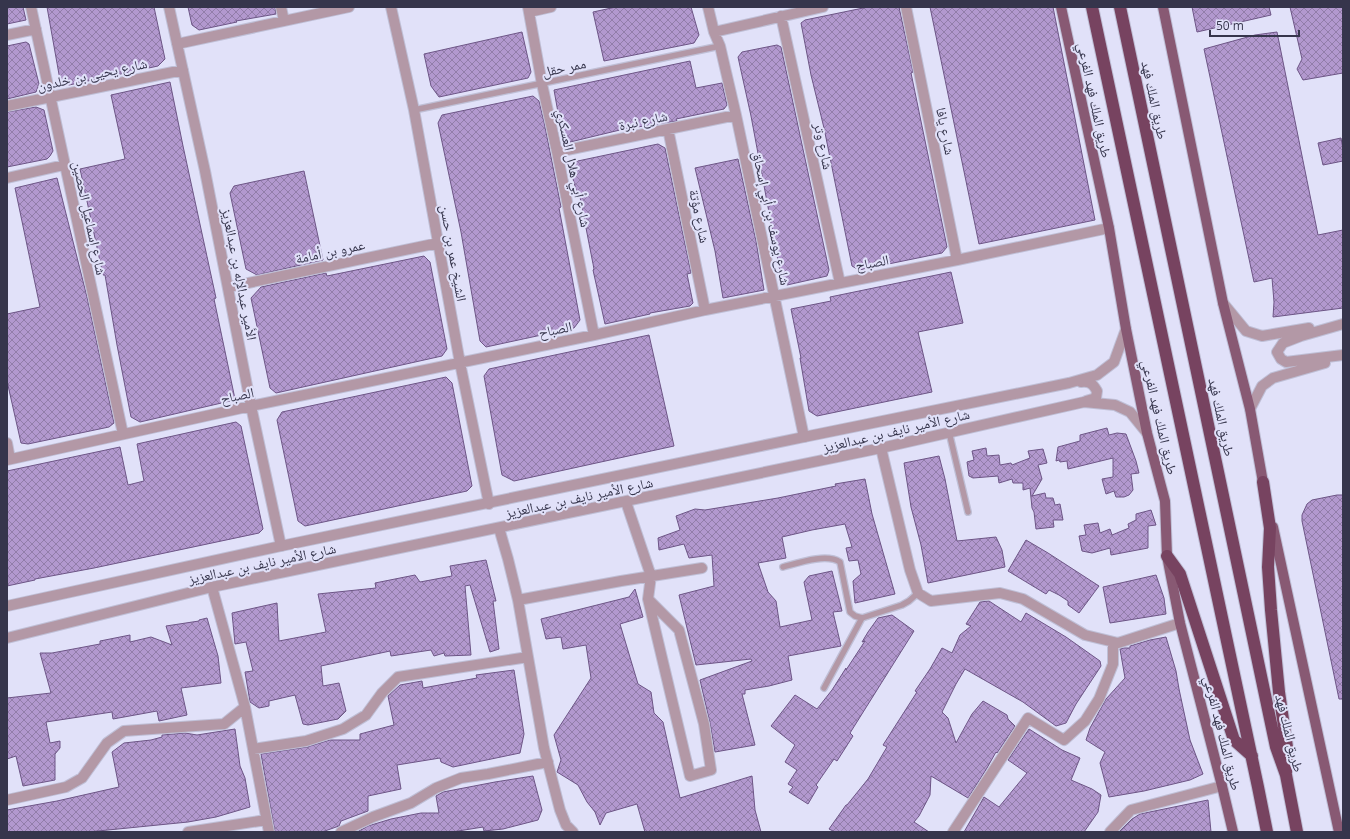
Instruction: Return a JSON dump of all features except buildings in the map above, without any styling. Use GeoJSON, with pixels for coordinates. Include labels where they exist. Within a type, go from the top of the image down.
{"type":"FeatureCollection","features":[{"type":"Feature","properties":{"kind":"highway"},"geometry":{"type":"LineString","coordinates":[[1092,7],[1252,756],[1266,832]]}},
{"type":"Feature","properties":{"kind":"highway","name":"طريق الملك فهد"},"geometry":{"type":"LineString","coordinates":[[1120,7],[1276,747],[1286,775],[1297,832]]}},
{"type":"Feature","properties":{"kind":"highway"},"geometry":{"type":"LineString","coordinates":[[1263,482],[1270,528],[1268,567],[1271,610],[1279,692],[1288,754],[1286,775]]}},
{"type":"Feature","properties":{"kind":"highway"},"geometry":{"type":"LineString","coordinates":[[1167,556],[1180,574],[1234,740],[1252,756]]}},
{"type":"Feature","properties":{"kind":"main road","name":"طريق الملك فهد الفرعي"},"geometry":{"type":"LineString","coordinates":[[1061,7],[1109,228],[1126,329],[1147,433],[1165,501],[1167,556],[1180,623],[1233,832]]}},
{"type":"Feature","properties":{"kind":"main road"},"geometry":{"type":"LineString","coordinates":[[1163,7],[1223,303],[1250,409],[1263,482],[1339,832]]}},
{"type":"Feature","properties":{"kind":"street","name":"شارع إسماعيل الحصين"},"geometry":{"type":"LineString","coordinates":[[31,7],[123,434]]}},
{"type":"Feature","properties":{"kind":"street","name":"الأمير عبدالإله بن عبدالعزيز"},"geometry":{"type":"LineString","coordinates":[[169,7],[184,70],[251,406],[281,546]]}},
{"type":"Feature","properties":{"kind":"street"},"geometry":{"type":"LineString","coordinates":[[281,7],[284,21]]}},
{"type":"Feature","properties":{"kind":"street"},"geometry":{"type":"LineString","coordinates":[[177,44],[349,7]]}},
{"type":"Feature","properties":{"kind":"street","name":"الشيخ عمر بن حسن"},"geometry":{"type":"LineString","coordinates":[[391,7],[414,110],[460,363],[489,504]]}},
{"type":"Feature","properties":{"kind":"street"},"geometry":{"type":"LineString","coordinates":[[528,9],[551,7]]}},
{"type":"Feature","properties":{"kind":"street","name":"شارع يوسف بن أبي إسحاق"},"geometry":{"type":"LineString","coordinates":[[708,7],[714,32],[720,46],[736,115],[804,437]]}},
{"type":"Feature","properties":{"kind":"street"},"geometry":{"type":"LineString","coordinates":[[714,32],[823,7]]}},
{"type":"Feature","properties":{"kind":"street","name":"شارع يافا"},"geometry":{"type":"LineString","coordinates":[[906,7],[957,260]]}},
{"type":"Feature","properties":{"kind":"street","name":"شارع أبي هلال العسكري"},"geometry":{"type":"LineString","coordinates":[[528,9],[594,335]]}},
{"type":"Feature","properties":{"kind":"street","name":"شارع وتر"},"geometry":{"type":"LineString","coordinates":[[781,16],[840,283]]}},
{"type":"Feature","properties":{"kind":"street"},"geometry":{"type":"LineString","coordinates":[[7,35],[36,28]]}},
{"type":"Feature","properties":{"kind":"street","name":"شارع يحيى بن خلدون"},"geometry":{"type":"LineString","coordinates":[[7,106],[184,70]]}},
{"type":"Feature","properties":{"kind":"street","name":"شارع نبرة"},"geometry":{"type":"LineString","coordinates":[[557,152],[736,115]]}},
{"type":"Feature","properties":{"kind":"street","name":"شارع مؤتة"},"geometry":{"type":"LineString","coordinates":[[668,129],[705,310]]}},
{"type":"Feature","properties":{"kind":"street"},"geometry":{"type":"LineString","coordinates":[[7,178],[64,165]]}},
{"type":"Feature","properties":{"kind":"street","name":"الصباح"},"geometry":{"type":"LineString","coordinates":[[9,459],[251,406],[594,335],[705,310],[1109,228]]}},
{"type":"Feature","properties":{"kind":"street","name":"عمرو بن أمامة"},"geometry":{"type":"LineString","coordinates":[[228,287],[438,243]]}},
{"type":"Feature","properties":{"kind":"street"},"geometry":{"type":"LineString","coordinates":[[1223,303],[1246,331],[1262,336],[1343,323]]}},
{"type":"Feature","properties":{"kind":"street"},"geometry":{"type":"LineString","coordinates":[[1343,323],[1301,336],[1283,344],[1277,352],[1280,359],[1286,362],[1343,355]]}},
{"type":"Feature","properties":{"kind":"street","name":"شارع الأمير نايف بن عبدالعزيز"},"geometry":{"type":"LineString","coordinates":[[7,606],[281,546],[489,504],[1097,376],[1114,362],[1126,329]]}},
{"type":"Feature","properties":{"kind":"street"},"geometry":{"type":"LineString","coordinates":[[1250,409],[1262,386],[1273,378],[1343,358]]}},
{"type":"Feature","properties":{"kind":"street"},"geometry":{"type":"LineString","coordinates":[[1068,383],[1087,381],[1093,384],[1097,391],[1096,398],[1084,402]]}},
{"type":"Feature","properties":{"kind":"street","name":"شارع الأمير نايف بن عبدالعزيز"},"geometry":{"type":"LineString","coordinates":[[7,638],[212,587],[881,448],[1084,402],[1115,405],[1130,412],[1147,433]]}},
{"type":"Feature","properties":{"kind":"street"},"geometry":{"type":"LineString","coordinates":[[7,443],[9,459]]}},
{"type":"Feature","properties":{"kind":"street"},"geometry":{"type":"LineString","coordinates":[[881,448],[910,570],[918,593],[931,601],[1000,593],[1023,599],[1085,635],[1118,643],[1180,623]]}},
{"type":"Feature","properties":{"kind":"street"},"geometry":{"type":"LineString","coordinates":[[626,502],[651,576],[648,599],[690,776],[711,770],[704,724],[679,630],[648,599]]}},
{"type":"Feature","properties":{"kind":"street"},"geometry":{"type":"LineString","coordinates":[[499,528],[518,600],[548,762],[560,810],[566,825],[573,832]]}},
{"type":"Feature","properties":{"kind":"street"},"geometry":{"type":"LineString","coordinates":[[518,600],[702,568]]}},
{"type":"Feature","properties":{"kind":"street"},"geometry":{"type":"LineString","coordinates":[[212,587],[245,707],[269,832]]}},
{"type":"Feature","properties":{"kind":"street"},"geometry":{"type":"LineString","coordinates":[[953,832],[1028,718],[1064,740],[1085,721],[1099,699],[1113,664],[1113,642]]}},
{"type":"Feature","properties":{"kind":"street"},"geometry":{"type":"LineString","coordinates":[[253,749],[306,741],[343,729],[366,715],[382,693],[398,677],[528,657]]}},
{"type":"Feature","properties":{"kind":"street"},"geometry":{"type":"LineString","coordinates":[[7,800],[66,787],[82,778],[107,743],[124,731],[224,724],[245,707]]}},
{"type":"Feature","properties":{"kind":"street"},"geometry":{"type":"LineString","coordinates":[[341,832],[373,817],[411,803],[436,788],[461,778],[548,762]]}},
{"type":"Feature","properties":{"kind":"street"},"geometry":{"type":"LineString","coordinates":[[1110,832],[1131,810],[1222,786]]}},
{"type":"Feature","properties":{"kind":"street"},"geometry":{"type":"LineString","coordinates":[[188,832],[266,820]]}},
{"type":"Feature","properties":{"kind":"lane","name":"ممر حقل"},"geometry":{"type":"LineString","coordinates":[[414,110],[720,46]]}},
{"type":"Feature","properties":{"kind":"lane"},"geometry":{"type":"LineString","coordinates":[[949,432],[968,512]]}},
{"type":"Feature","properties":{"kind":"lane"},"geometry":{"type":"LineString","coordinates":[[783,567],[826,558],[834,558],[840,562],[850,612],[855,616],[862,618],[902,605],[918,593]]}},
{"type":"Feature","properties":{"kind":"lane"},"geometry":{"type":"LineString","coordinates":[[824,688],[862,618]]}}]}
